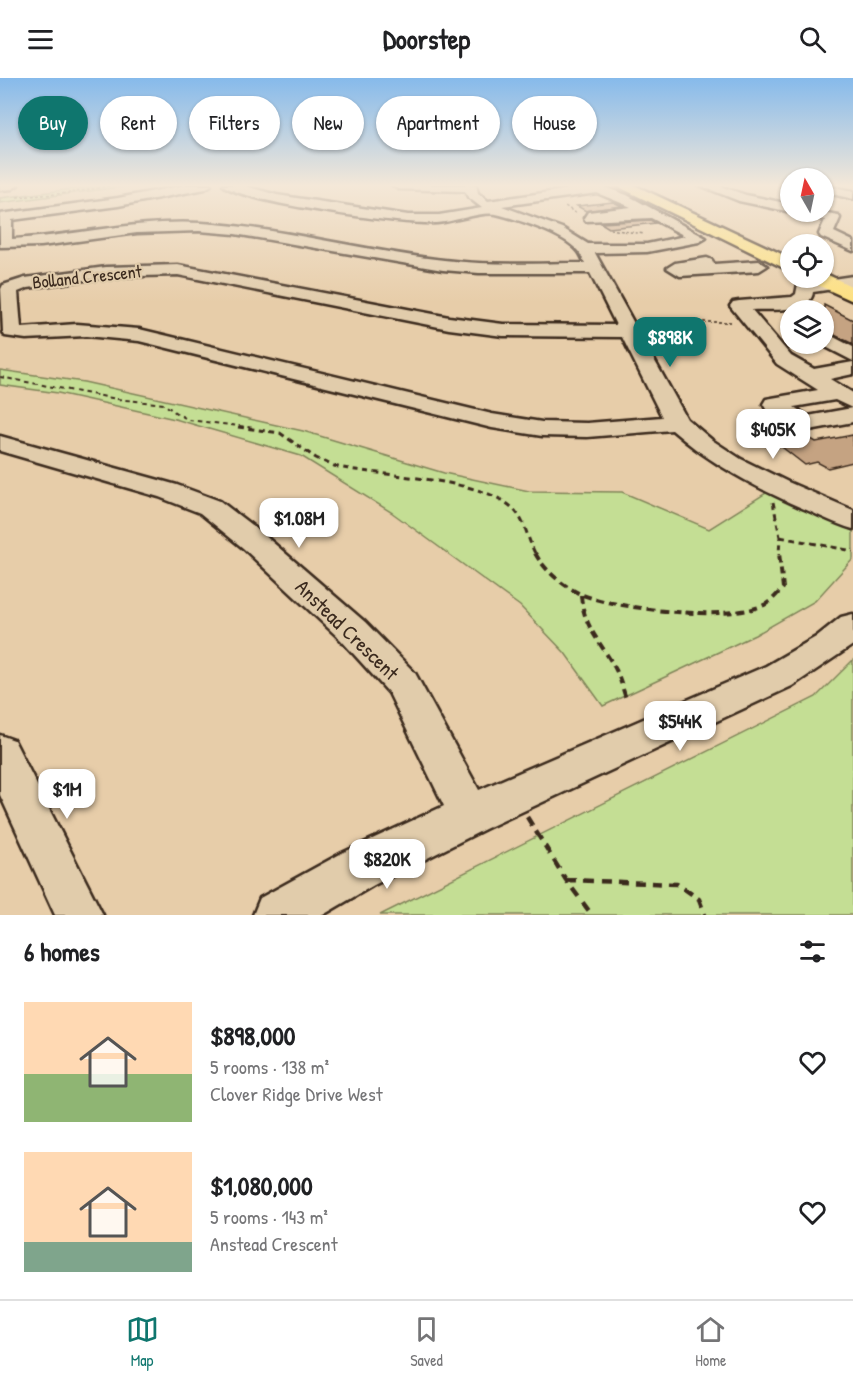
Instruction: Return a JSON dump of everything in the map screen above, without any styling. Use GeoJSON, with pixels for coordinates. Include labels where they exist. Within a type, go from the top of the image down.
{"type":"FeatureCollection","features":[{"type":"Feature","properties":{"kind":"main road"},"geometry":{"type":"LineString","coordinates":[[704,224],[780,260]]}},
{"type":"Feature","properties":{"kind":"main road"},"geometry":{"type":"LineString","coordinates":[[722,224],[780,251]]}},
{"type":"Feature","properties":{"kind":"street"},"geometry":{"type":"LineString","coordinates":[[3,224],[3,244],[41,242],[137,229],[199,227],[235,230],[443,265],[479,268],[595,268]]}},
{"type":"Feature","properties":{"kind":"street"},"geometry":{"type":"LineString","coordinates":[[539,224],[564,233],[585,249],[677,423],[713,452],[782,490],[853,520]]}},
{"type":"Feature","properties":{"kind":"street"},"geometry":{"type":"LineString","coordinates":[[585,249],[641,249],[699,238],[673,224]]}},
{"type":"Feature","properties":{"kind":"street"},"geometry":{"type":"LineString","coordinates":[[831,224],[826,234],[853,247]]}},
{"type":"Feature","properties":{"kind":"street"},"geometry":{"type":"LineString","coordinates":[[671,245],[712,266],[759,266]]}},
{"type":"Feature","properties":{"kind":"street","name":"Bolland Crescent"},"geometry":{"type":"LineString","coordinates":[[626,326],[503,330],[450,323],[178,270],[106,272],[25,283],[9,289],[12,332],[22,334],[68,330],[109,331],[139,335],[492,421],[542,429],[587,430],[677,423]]}},
{"type":"Feature","properties":{"kind":"street"},"geometry":{"type":"LineString","coordinates":[[739,306],[797,302],[805,295],[804,288],[839,282]]}},
{"type":"Feature","properties":{"kind":"street"},"geometry":{"type":"LineString","coordinates":[[725,290],[784,360],[849,401]]}},
{"type":"Feature","properties":{"kind":"street"},"geometry":{"type":"LineString","coordinates":[[764,304],[780,313]]}},
{"type":"Feature","properties":{"kind":"street"},"geometry":{"type":"LineString","coordinates":[[834,344],[853,355]]}},
{"type":"Feature","properties":{"kind":"street"},"geometry":{"type":"LineString","coordinates":[[812,376],[853,368]]}},
{"type":"Feature","properties":{"kind":"street","name":"Anstead Crescent"},"geometry":{"type":"LineString","coordinates":[[0,443],[168,491],[210,507],[253,541],[353,631],[402,683],[470,816]]}},
{"type":"Feature","properties":{"kind":"street"},"geometry":{"type":"LineString","coordinates":[[278,915],[358,869],[779,676],[828,646],[853,626]]}},
{"type":"Feature","properties":{"kind":"street"},"geometry":{"type":"LineString","coordinates":[[0,752],[79,915]]}},
{"type":"Feature","properties":{"kind":"path"},"geometry":{"type":"LineString","coordinates":[[626,326],[754,322]]}},
{"type":"Feature","properties":{"kind":"path"},"geometry":{"type":"LineString","coordinates":[[0,378],[117,399],[164,404],[174,414],[204,422],[282,433],[322,461],[347,469],[457,484],[490,494],[506,501],[517,513],[537,558],[561,580],[581,595],[638,609],[729,612],[765,604],[783,588],[779,556],[780,537],[774,517],[773,499],[782,490]]}},
{"type":"Feature","properties":{"kind":"path"},"geometry":{"type":"LineString","coordinates":[[780,537],[853,551]]}},
{"type":"Feature","properties":{"kind":"path"},"geometry":{"type":"LineString","coordinates":[[581,595],[581,612],[590,632],[616,670],[627,701]]}},
{"type":"Feature","properties":{"kind":"path"},"geometry":{"type":"LineString","coordinates":[[514,796],[566,880],[592,915]]}},
{"type":"Feature","properties":{"kind":"path"},"geometry":{"type":"LineString","coordinates":[[566,880],[677,884],[699,899],[705,915]]}},
{"type":"Feature","properties":{"kind":"green space"},"geometry":{"type":"Polygon","coordinates":[[[0,370],[84,382],[303,431],[444,473],[529,491],[622,492],[709,529],[769,491],[853,531],[853,559],[815,601],[755,635],[603,706],[565,653],[520,606],[391,512],[301,456],[175,419],[58,393],[0,385],[0,370]]]}},
{"type":"Feature","properties":{"kind":"green space"},"geometry":{"type":"Polygon","coordinates":[[[853,660],[853,915],[380,915],[816,697],[853,660]]]}},
{"type":"Feature","properties":{"kind":"building"},"geometry":{"type":"Polygon","coordinates":[[[603,224],[646,224],[609,228],[603,224]]]}},
{"type":"Feature","properties":{"kind":"building"},"geometry":{"type":"Polygon","coordinates":[[[834,310],[853,320],[853,344],[834,335],[834,310]]]}},
{"type":"Feature","properties":{"kind":"building"},"geometry":{"type":"Polygon","coordinates":[[[775,418],[816,442],[853,435],[853,462],[828,468],[817,462],[805,465],[751,423],[775,418]]]}}]}
